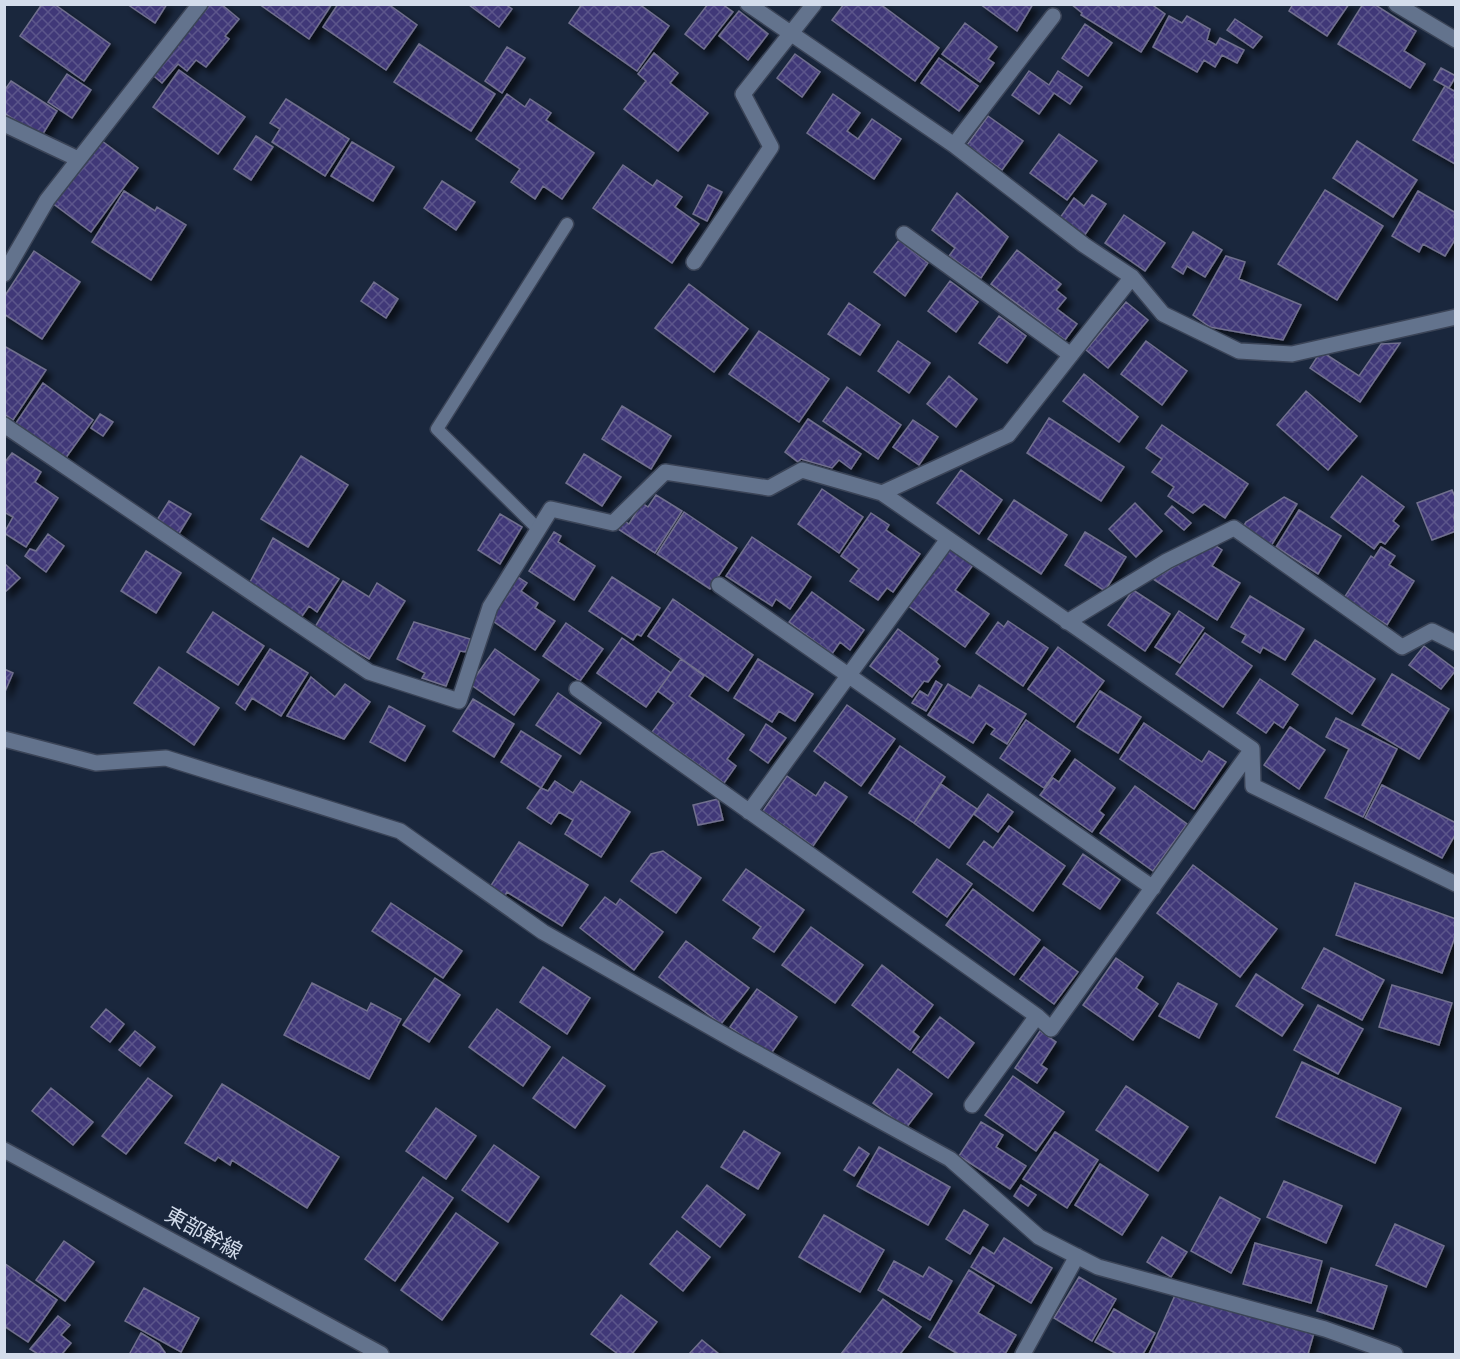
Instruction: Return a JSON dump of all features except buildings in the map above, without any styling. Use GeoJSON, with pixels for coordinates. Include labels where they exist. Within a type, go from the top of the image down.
{"type":"FeatureCollection","features":[{"type":"Feature","properties":{"kind":"street"},"geometry":{"type":"LineString","coordinates":[[4,274],[47,200],[200,4]]}},
{"type":"Feature","properties":{"kind":"street"},"geometry":{"type":"LineString","coordinates":[[748,4],[954,145],[1132,278],[1163,314],[1239,351],[1292,354],[1455,317]]}},
{"type":"Feature","properties":{"kind":"street"},"geometry":{"type":"LineString","coordinates":[[694,262],[771,147],[743,94],[814,4]]}},
{"type":"Feature","properties":{"kind":"street"},"geometry":{"type":"LineString","coordinates":[[1396,4],[1455,40]]}},
{"type":"Feature","properties":{"kind":"street"},"geometry":{"type":"LineString","coordinates":[[954,145],[1053,15]]}},
{"type":"Feature","properties":{"kind":"street"},"geometry":{"type":"LineString","coordinates":[[4,124],[78,159]]}},
{"type":"Feature","properties":{"kind":"street"},"geometry":{"type":"LineString","coordinates":[[904,234],[1071,355]]}},
{"type":"Feature","properties":{"kind":"street"},"geometry":{"type":"LineString","coordinates":[[882,493],[1008,435],[1132,278]]}},
{"type":"Feature","properties":{"kind":"street"},"geometry":{"type":"LineString","coordinates":[[4,425],[369,672],[459,701],[490,607],[551,509],[613,523],[665,472],[769,488],[802,470],[882,493],[1252,750]]}},
{"type":"Feature","properties":{"kind":"street"},"geometry":{"type":"LineString","coordinates":[[1067,622],[1167,561],[1234,528],[1402,647],[1432,631],[1455,643]]}},
{"type":"Feature","properties":{"kind":"street"},"geometry":{"type":"LineString","coordinates":[[749,812],[948,539]]}},
{"type":"Feature","properties":{"kind":"street"},"geometry":{"type":"LineString","coordinates":[[719,585],[1153,888]]}},
{"type":"Feature","properties":{"kind":"street"},"geometry":{"type":"LineString","coordinates":[[577,689],[1037,1016],[1051,1029],[1252,750]]}},
{"type":"Feature","properties":{"kind":"street"},"geometry":{"type":"LineString","coordinates":[[4,739],[96,762],[166,758],[400,831],[543,932],[950,1159],[1039,1237],[1098,1267],[1325,1329],[1395,1354]]}},
{"type":"Feature","properties":{"kind":"street"},"geometry":{"type":"LineString","coordinates":[[1252,750],[1253,786],[1455,884]]}},
{"type":"Feature","properties":{"kind":"street"},"geometry":{"type":"LineString","coordinates":[[972,1105],[1037,1016]]}},
{"type":"Feature","properties":{"kind":"street","name":"東部幹線"},"geometry":{"type":"LineString","coordinates":[[4,1150],[381,1354]]}},
{"type":"Feature","properties":{"kind":"street"},"geometry":{"type":"LineString","coordinates":[[1023,1354],[1077,1256]]}},
{"type":"Feature","properties":{"kind":"lane"},"geometry":{"type":"LineString","coordinates":[[538,529],[437,429],[567,224]]}}]}
